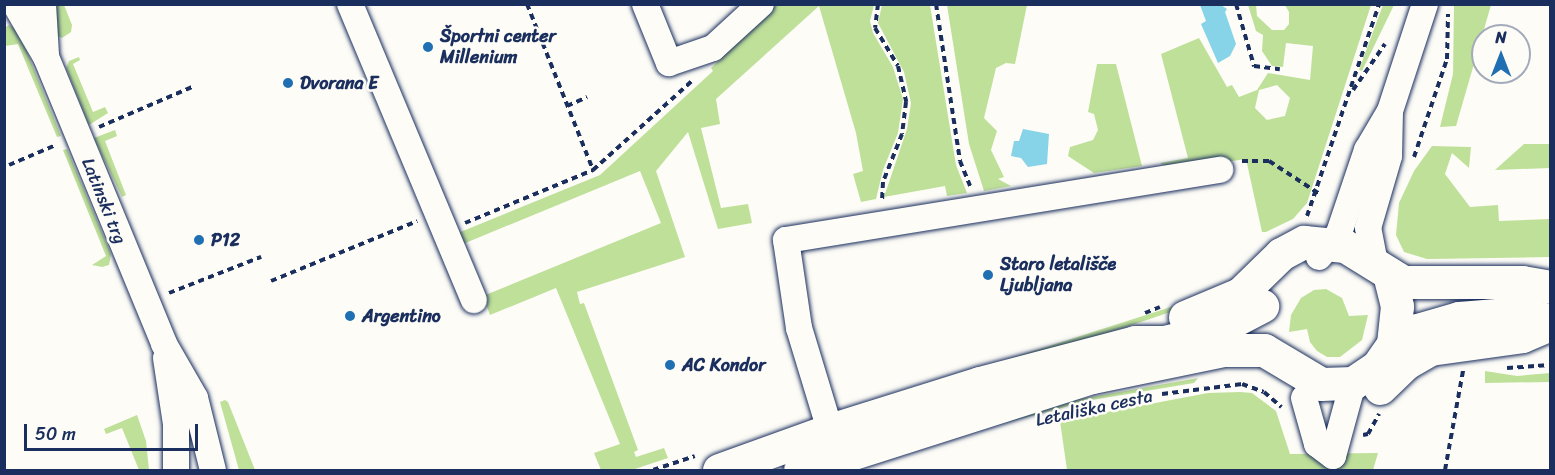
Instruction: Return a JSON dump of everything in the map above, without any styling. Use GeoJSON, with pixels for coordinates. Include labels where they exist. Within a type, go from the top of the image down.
{"type":"FeatureCollection","features":[{"type":"Feature","properties":{"kind":"main road"},"geometry":{"type":"LineString","coordinates":[[1318,248],[1350,267],[1387,279],[1414,284],[1522,282],[1549,287]]}},
{"type":"Feature","properties":{"kind":"main road","name":"Letališka cesta"},"geometry":{"type":"LineString","coordinates":[[800,471],[980,383],[1135,342],[1164,342],[1218,329],[1262,306],[1282,277],[1318,248]]}},
{"type":"Feature","properties":{"kind":"main road","name":"Letališka cesta"},"geometry":{"type":"LineString","coordinates":[[1135,342],[1159,326],[1240,294],[1281,254],[1318,248]]}},
{"type":"Feature","properties":{"kind":"main road"},"geometry":{"type":"LineString","coordinates":[[1387,279],[1393,344]]}},
{"type":"Feature","properties":{"kind":"main road"},"geometry":{"type":"LineString","coordinates":[[1262,306],[1260,327],[1269,362]]}},
{"type":"Feature","properties":{"kind":"main road"},"geometry":{"type":"LineString","coordinates":[[1362,398],[1377,367],[1393,344],[1417,330],[1459,318],[1521,314],[1551,322]]}},
{"type":"Feature","properties":{"kind":"main road"},"geometry":{"type":"LineString","coordinates":[[1362,398],[1411,359],[1430,349],[1522,336],[1551,322]]}},
{"type":"Feature","properties":{"kind":"main road","name":"Letališka cesta"},"geometry":{"type":"LineString","coordinates":[[719,471],[838,452],[1030,398],[1228,366],[1260,369],[1269,362]]}},
{"type":"Feature","properties":{"kind":"main road","name":"Letališka cesta"},"geometry":{"type":"LineString","coordinates":[[1269,362],[1362,398]]}},
{"type":"Feature","properties":{"kind":"main road","name":"Letališka cesta"},"geometry":{"type":"LineString","coordinates":[[1269,362],[1296,407],[1333,405],[1362,398]]}},
{"type":"Feature","properties":{"kind":"street","name":"Latinski trg"},"geometry":{"type":"LineString","coordinates":[[15,4],[46,57],[164,344],[195,398],[213,471]]}},
{"type":"Feature","properties":{"kind":"street","name":"Latinski trg"},"geometry":{"type":"LineString","coordinates":[[43,4],[46,57]]}},
{"type":"Feature","properties":{"kind":"street"},"geometry":{"type":"LineString","coordinates":[[350,4],[474,300]]}},
{"type":"Feature","properties":{"kind":"street"},"geometry":{"type":"LineString","coordinates":[[645,4],[669,63],[713,48],[761,4]]}},
{"type":"Feature","properties":{"kind":"street"},"geometry":{"type":"LineString","coordinates":[[1318,248],[1367,150],[1390,111],[1425,4]]}},
{"type":"Feature","properties":{"kind":"street"},"geometry":{"type":"LineString","coordinates":[[1387,279],[1368,228],[1389,156],[1390,111]]}},
{"type":"Feature","properties":{"kind":"street"},"geometry":{"type":"LineString","coordinates":[[838,452],[799,328],[786,240],[977,207],[1220,170]]}},
{"type":"Feature","properties":{"kind":"street","name":"Latinski trg"},"geometry":{"type":"LineString","coordinates":[[164,344],[176,424],[190,471]]}},
{"type":"Feature","properties":{"kind":"street"},"geometry":{"type":"LineString","coordinates":[[1296,407],[1317,444],[1333,456],[1362,398]]}},
{"type":"Feature","properties":{"kind":"street","name":"Latinski trg"},"geometry":{"type":"LineString","coordinates":[[176,424],[176,471]]}},
{"type":"Feature","properties":{"kind":"path"},"geometry":{"type":"LineString","coordinates":[[527,4],[593,170]]}},
{"type":"Feature","properties":{"kind":"path"},"geometry":{"type":"LineString","coordinates":[[878,4],[875,28],[895,59],[906,93],[902,134],[881,195],[886,223]]}},
{"type":"Feature","properties":{"kind":"path"},"geometry":{"type":"LineString","coordinates":[[936,4],[960,162],[977,207]]}},
{"type":"Feature","properties":{"kind":"path"},"geometry":{"type":"LineString","coordinates":[[1236,4],[1254,66],[1280,69]]}},
{"type":"Feature","properties":{"kind":"path"},"geometry":{"type":"LineString","coordinates":[[1314,201],[1379,4]]}},
{"type":"Feature","properties":{"kind":"path"},"geometry":{"type":"LineString","coordinates":[[1412,162],[1423,141],[1447,59],[1449,4]]}},
{"type":"Feature","properties":{"kind":"path"},"geometry":{"type":"LineString","coordinates":[[1349,95],[1386,42]]}},
{"type":"Feature","properties":{"kind":"path"},"geometry":{"type":"LineString","coordinates":[[271,281],[420,220],[458,226],[593,170],[700,74]]}},
{"type":"Feature","properties":{"kind":"path"},"geometry":{"type":"LineString","coordinates":[[567,106],[587,97]]}},
{"type":"Feature","properties":{"kind":"path"},"geometry":{"type":"LineString","coordinates":[[1220,170],[1252,158],[1269,161],[1318,193]]}},
{"type":"Feature","properties":{"kind":"path"},"geometry":{"type":"LineString","coordinates":[[146,302],[261,257]]}},
{"type":"Feature","properties":{"kind":"path"},"geometry":{"type":"LineString","coordinates":[[1444,471],[1464,361]]}},
{"type":"Feature","properties":{"kind":"path"},"geometry":{"type":"LineString","coordinates":[[1497,366],[1551,365]]}},
{"type":"Feature","properties":{"kind":"path","name":"Letališka cesta"},"geometry":{"type":"LineString","coordinates":[[1158,394],[1242,384],[1296,407]]}},
{"type":"Feature","properties":{"kind":"path"},"geometry":{"type":"LineString","coordinates":[[1362,398],[1370,432],[1364,435]]}},
{"type":"Feature","properties":{"kind":"green space"},"geometry":{"type":"Polygon","coordinates":[[[55,5],[64,5],[72,25],[71,32],[62,38],[56,35],[55,5]]]}},
{"type":"Feature","properties":{"kind":"green space"},"geometry":{"type":"Polygon","coordinates":[[[776,5],[874,5],[870,21],[873,33],[893,67],[903,99],[898,133],[883,170],[876,199],[861,202],[853,174],[863,171],[856,133],[819,6],[716,99],[720,124],[701,128],[721,208],[748,204],[752,223],[718,229],[688,132],[656,171],[685,257],[577,292],[580,304],[584,303],[638,450],[634,452],[636,457],[664,448],[668,458],[632,470],[601,470],[594,453],[620,444],[556,288],[490,315],[483,296],[661,223],[640,171],[463,244],[458,233],[600,175],[713,71],[711,68],[776,5]]]}},
{"type":"Feature","properties":{"kind":"green space"},"geometry":{"type":"Polygon","coordinates":[[[882,5],[930,5],[956,165],[967,193],[947,196],[945,186],[884,197],[907,129],[911,103],[904,72],[878,23],[882,5]]]}},
{"type":"Feature","properties":{"kind":"green space"},"geometry":{"type":"Polygon","coordinates":[[[947,5],[1027,5],[1015,64],[1006,63],[996,68],[984,118],[997,131],[991,150],[1004,177],[998,179],[1011,186],[984,191],[969,144],[947,5]]]}},
{"type":"Feature","properties":{"kind":"green space"},"geometry":{"type":"Polygon","coordinates":[[[1248,5],[1256,5],[1257,16],[1272,30],[1284,30],[1289,24],[1289,12],[1285,5],[1371,5],[1307,203],[1293,219],[1266,232],[1262,232],[1246,159],[1171,170],[1160,163],[1188,158],[1161,54],[1199,38],[1227,87],[1232,85],[1239,97],[1257,90],[1268,73],[1310,80],[1313,46],[1286,43],[1283,67],[1272,66],[1262,51],[1263,35],[1256,31],[1248,5]],[[1277,85],[1259,90],[1255,108],[1267,120],[1285,116],[1290,98],[1277,85]]]}},
{"type":"Feature","properties":{"kind":"green space"},"geometry":{"type":"Polygon","coordinates":[[[1383,5],[1394,5],[1362,71],[1359,70],[1383,5]]]}},
{"type":"Feature","properties":{"kind":"green space"},"geometry":{"type":"Polygon","coordinates":[[[1454,5],[1491,5],[1486,24],[1471,24],[1471,74],[1456,126],[1440,127],[1453,74],[1454,5]]]}},
{"type":"Feature","properties":{"kind":"green space"},"geometry":{"type":"Polygon","coordinates":[[[9,25],[14,28],[27,52],[61,136],[57,137],[18,44],[5,46],[4,28],[9,25]]]}},
{"type":"Feature","properties":{"kind":"green space"},"geometry":{"type":"Polygon","coordinates":[[[79,57],[80,60],[73,64],[93,112],[105,107],[108,113],[89,125],[66,68],[69,61],[79,57]]]}},
{"type":"Feature","properties":{"kind":"green space"},"geometry":{"type":"Polygon","coordinates":[[[1097,64],[1116,64],[1142,166],[1094,173],[1068,156],[1070,147],[1093,140],[1098,130],[1094,114],[1088,112],[1097,64]]]}},
{"type":"Feature","properties":{"kind":"green space"},"geometry":{"type":"Polygon","coordinates":[[[115,130],[117,136],[105,141],[126,195],[122,197],[94,138],[115,130]]]}},
{"type":"Feature","properties":{"kind":"green space"},"geometry":{"type":"Polygon","coordinates":[[[1524,144],[1550,144],[1550,168],[1495,170],[1524,144]]]}},
{"type":"Feature","properties":{"kind":"green space"},"geometry":{"type":"Polygon","coordinates":[[[1432,146],[1471,147],[1469,168],[1452,153],[1445,174],[1470,207],[1498,205],[1499,221],[1550,219],[1550,257],[1427,259],[1404,252],[1396,235],[1399,203],[1414,171],[1432,146]]]}},
{"type":"Feature","properties":{"kind":"green space"},"geometry":{"type":"Polygon","coordinates":[[[67,149],[111,254],[109,265],[102,267],[92,265],[106,256],[63,150],[67,149]]]}},
{"type":"Feature","properties":{"kind":"green space"},"geometry":{"type":"Polygon","coordinates":[[[1326,289],[1342,298],[1349,316],[1368,315],[1362,340],[1340,357],[1327,357],[1317,351],[1310,342],[1307,329],[1289,332],[1291,315],[1301,298],[1314,290],[1326,289]]]}},
{"type":"Feature","properties":{"kind":"green space"},"geometry":{"type":"Polygon","coordinates":[[[1193,300],[1194,304],[1076,344],[867,404],[1193,300]]]}},
{"type":"Feature","properties":{"kind":"green space"},"geometry":{"type":"Polygon","coordinates":[[[1485,371],[1517,376],[1550,373],[1550,382],[1485,383],[1485,371]]]}},
{"type":"Feature","properties":{"kind":"green space"},"geometry":{"type":"Polygon","coordinates":[[[1198,378],[1194,383],[1092,400],[959,435],[1058,403],[1198,378]]]}},
{"type":"Feature","properties":{"kind":"green space"},"geometry":{"type":"Polygon","coordinates":[[[1208,393],[1252,393],[1276,411],[1290,454],[1378,453],[1373,470],[1067,470],[1060,421],[1208,393]]]}},
{"type":"Feature","properties":{"kind":"green space"},"geometry":{"type":"Polygon","coordinates":[[[225,400],[228,402],[255,470],[239,470],[220,402],[225,400]]]}},
{"type":"Feature","properties":{"kind":"green space"},"geometry":{"type":"Polygon","coordinates":[[[137,415],[146,441],[149,470],[139,470],[122,428],[106,434],[104,429],[137,415]]]}},
{"type":"Feature","properties":{"kind":"water"},"geometry":{"type":"Polygon","coordinates":[[[1200,5],[1221,5],[1227,9],[1225,12],[1236,44],[1230,56],[1218,63],[1201,24],[1206,21],[1200,5]]]}},
{"type":"Feature","properties":{"kind":"water"},"geometry":{"type":"Polygon","coordinates":[[[1023,129],[1049,134],[1047,164],[1028,167],[1021,158],[1011,156],[1014,141],[1019,141],[1023,129]]]}},
{"type":"Feature","properties":{"kind":"place","name":"Športni center Millenium"},"geometry":{"type":"Point","coordinates":[428,47]}},
{"type":"Feature","properties":{"kind":"place","name":"Dvorana E"},"geometry":{"type":"Point","coordinates":[288,83]}},
{"type":"Feature","properties":{"kind":"place","name":"P12"},"geometry":{"type":"Point","coordinates":[199,240]}},
{"type":"Feature","properties":{"kind":"place","name":"Staro letališče Ljubljana"},"geometry":{"type":"Point","coordinates":[988,275]}},
{"type":"Feature","properties":{"kind":"place","name":"Argentino"},"geometry":{"type":"Point","coordinates":[350,316]}},
{"type":"Feature","properties":{"kind":"place","name":"AC Kondor"},"geometry":{"type":"Point","coordinates":[670,365]}}]}
